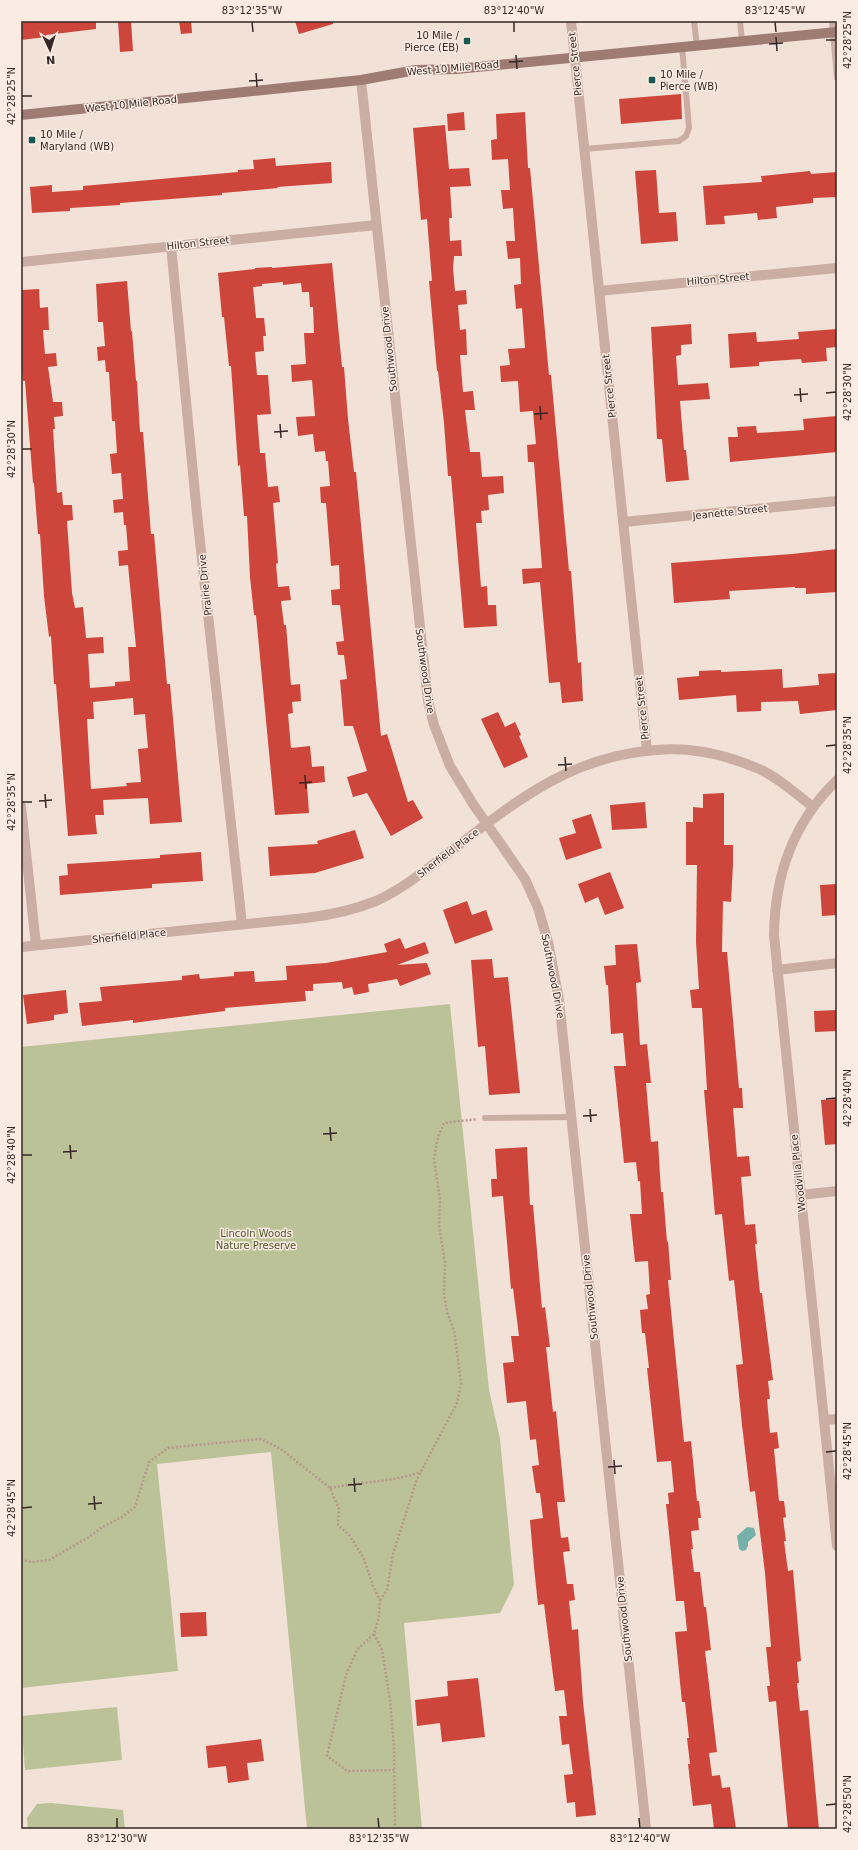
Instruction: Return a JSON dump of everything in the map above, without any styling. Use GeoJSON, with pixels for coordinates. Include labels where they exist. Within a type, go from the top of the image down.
{"type":"FeatureCollection","features":[{"type":"Feature","properties":{"kind":"main road","name":"West 10 Mile Road"},"geometry":{"type":"LineString","coordinates":[[21,115],[361,80],[416,70],[457,69],[835,32]]}},
{"type":"Feature","properties":{"kind":"street","name":"Pierce Street"},"geometry":{"type":"LineString","coordinates":[[571,21],[646,750]]}},
{"type":"Feature","properties":{"kind":"street","name":"Southwood Drive"},"geometry":{"type":"LineString","coordinates":[[361,80],[428,701],[439,740],[450,766],[525,880],[538,908],[548,942],[559,1000],[646,1829]]}},
{"type":"Feature","properties":{"kind":"street","name":"Hilton Street"},"geometry":{"type":"LineString","coordinates":[[21,262],[376,225]]}},
{"type":"Feature","properties":{"kind":"street","name":"Prairie Drive"},"geometry":{"type":"LineString","coordinates":[[170,246],[197,514],[242,924]]}},
{"type":"Feature","properties":{"kind":"street","name":"Hilton Street"},"geometry":{"type":"LineString","coordinates":[[599,291],[837,268]]}},
{"type":"Feature","properties":{"kind":"street","name":"Jeanette Street"},"geometry":{"type":"LineString","coordinates":[[623,522],[837,501]]}},
{"type":"Feature","properties":{"kind":"street","name":"Sherfield Place"},"geometry":{"type":"LineString","coordinates":[[21,947],[328,915],[357,908],[376,901],[413,879],[530,793],[571,770],[612,756],[646,750],[686,750],[739,762],[759,769],[813,807]]}},
{"type":"Feature","properties":{"kind":"street"},"geometry":{"type":"LineString","coordinates":[[813,807],[837,780]]}},
{"type":"Feature","properties":{"kind":"street"},"geometry":{"type":"LineString","coordinates":[[21,806],[36,945]]}},
{"type":"Feature","properties":{"kind":"street","name":"Woodvilla Place"},"geometry":{"type":"LineString","coordinates":[[813,807],[800,827],[784,863],[779,881],[774,915],[777,970],[837,1546]]}},
{"type":"Feature","properties":{"kind":"street"},"geometry":{"type":"LineString","coordinates":[[777,970],[837,963]]}},
{"type":"Feature","properties":{"kind":"street"},"geometry":{"type":"LineString","coordinates":[[801,1195],[837,1191]]}},
{"type":"Feature","properties":{"kind":"street"},"geometry":{"type":"LineString","coordinates":[[824,1420],[837,1419]]}},
{"type":"Feature","properties":{"kind":"lane"},"geometry":{"type":"LineString","coordinates":[[694,21],[697,46]]}},
{"type":"Feature","properties":{"kind":"lane"},"geometry":{"type":"LineString","coordinates":[[740,21],[742,41]]}},
{"type":"Feature","properties":{"kind":"lane"},"geometry":{"type":"LineString","coordinates":[[832,21],[835,32],[837,78]]}},
{"type":"Feature","properties":{"kind":"lane"},"geometry":{"type":"LineString","coordinates":[[584,149],[679,141],[686,136],[690,128],[682,46]]}},
{"type":"Feature","properties":{"kind":"lane"},"geometry":{"type":"LineString","coordinates":[[485,1118],[571,1117]]}},
{"type":"Feature","properties":{"kind":"path"},"geometry":{"type":"LineString","coordinates":[[380,1600],[387,1590],[393,1554],[417,1479],[457,1403],[462,1384],[454,1330],[447,1312],[444,1294],[445,1263],[439,1224],[440,1200],[434,1159],[438,1137],[444,1123],[485,1118]]}},
{"type":"Feature","properties":{"kind":"path"},"geometry":{"type":"LineString","coordinates":[[21,1560],[32,1562],[49,1560],[122,1517],[135,1507],[149,1462],[168,1448],[261,1439],[281,1449],[330,1488],[339,1509],[338,1524],[350,1536],[364,1559],[373,1586],[380,1600],[379,1616],[374,1634],[357,1650],[346,1675],[327,1756],[347,1771],[394,1770]]}},
{"type":"Feature","properties":{"kind":"path"},"geometry":{"type":"LineString","coordinates":[[330,1488],[348,1484],[402,1479],[421,1472]]}},
{"type":"Feature","properties":{"kind":"path"},"geometry":{"type":"LineString","coordinates":[[374,1634],[382,1650],[390,1700],[394,1770],[394,1829]]}},
{"type":"Feature","properties":{"kind":"green space","name":"Lincoln Woods Nature Preserve"},"geometry":{"type":"Polygon","coordinates":[[[450,1004],[489,1390],[500,1439],[514,1585],[500,1613],[404,1623],[422,1829],[307,1829],[271,1452],[157,1464],[178,1671],[21,1688],[21,1047],[450,1004]]]}},
{"type":"Feature","properties":{"kind":"green space"},"geometry":{"type":"Polygon","coordinates":[[[117,1707],[122,1760],[25,1770],[21,1716],[117,1707]]]}},
{"type":"Feature","properties":{"kind":"green space"},"geometry":{"type":"Polygon","coordinates":[[[51,1803],[123,1810],[125,1829],[28,1829],[27,1818],[37,1804],[51,1803]]]}},
{"type":"Feature","properties":{"kind":"water"},"geometry":{"type":"Polygon","coordinates":[[[747,1527],[754,1528],[756,1535],[748,1542],[746,1550],[742,1551],[739,1549],[737,1536],[747,1527]]]}},
{"type":"Feature","properties":{"kind":"building"},"geometry":{"type":"Polygon","coordinates":[[[21,21],[96,21],[96,29],[46,35],[46,37],[21,40],[21,21]]]}},
{"type":"Feature","properties":{"kind":"building"},"geometry":{"type":"Polygon","coordinates":[[[118,21],[131,21],[133,51],[120,52],[118,21]]]}},
{"type":"Feature","properties":{"kind":"building"},"geometry":{"type":"Polygon","coordinates":[[[179,21],[191,21],[192,33],[181,34],[179,21]]]}},
{"type":"Feature","properties":{"kind":"building"},"geometry":{"type":"Polygon","coordinates":[[[295,21],[333,21],[333,24],[299,34],[295,21]]]}},
{"type":"Feature","properties":{"kind":"building"},"geometry":{"type":"Polygon","coordinates":[[[681,94],[682,119],[621,124],[619,99],[681,94]]]}},
{"type":"Feature","properties":{"kind":"building"},"geometry":{"type":"Polygon","coordinates":[[[464,112],[465,130],[448,131],[447,114],[464,112]]]}},
{"type":"Feature","properties":{"kind":"building"},"geometry":{"type":"Polygon","coordinates":[[[525,112],[528,168],[530,168],[569,571],[571,571],[578,663],[581,662],[583,701],[562,703],[560,682],[549,683],[540,582],[523,584],[522,569],[542,568],[534,462],[528,462],[527,445],[536,444],[533,411],[520,412],[518,381],[501,382],[500,366],[510,365],[508,349],[525,348],[522,308],[516,309],[514,285],[521,284],[520,258],[508,259],[506,241],[515,241],[513,208],[503,209],[501,190],[510,190],[508,159],[492,160],[491,140],[497,139],[496,114],[525,112]]]}},
{"type":"Feature","properties":{"kind":"building"},"geometry":{"type":"Polygon","coordinates":[[[445,125],[449,169],[469,168],[471,186],[450,187],[452,218],[449,218],[450,241],[461,240],[462,256],[454,256],[453,268],[455,291],[466,290],[467,304],[458,305],[460,330],[466,329],[467,355],[460,355],[463,392],[473,391],[475,410],[465,410],[470,452],[480,452],[482,477],[503,476],[504,493],[488,495],[489,510],[481,511],[482,523],[476,523],[481,587],[487,586],[488,605],[496,605],[497,626],[464,628],[451,476],[448,476],[444,423],[437,371],[429,281],[432,281],[427,219],[421,220],[413,128],[445,125]]]}},
{"type":"Feature","properties":{"kind":"building"},"geometry":{"type":"Polygon","coordinates":[[[275,158],[276,166],[331,162],[332,183],[222,193],[222,195],[120,203],[120,205],[70,208],[70,211],[32,213],[30,187],[52,185],[52,192],[83,190],[83,186],[238,172],[238,170],[254,169],[253,160],[275,158]]]}},
{"type":"Feature","properties":{"kind":"building"},"geometry":{"type":"Polygon","coordinates":[[[656,170],[659,213],[676,212],[678,241],[641,244],[635,171],[656,170]]]}},
{"type":"Feature","properties":{"kind":"building"},"geometry":{"type":"Polygon","coordinates":[[[810,171],[811,174],[837,172],[837,197],[813,198],[813,203],[776,207],[777,218],[758,220],[757,213],[724,216],[725,224],[706,225],[703,186],[762,182],[761,176],[810,171]]]}},
{"type":"Feature","properties":{"kind":"building"},"geometry":{"type":"Polygon","coordinates":[[[332,263],[354,472],[356,472],[381,736],[387,734],[408,802],[413,800],[423,818],[391,836],[367,793],[353,797],[347,777],[367,771],[353,726],[344,726],[340,680],[347,679],[344,655],[338,655],[336,642],[344,641],[340,605],[332,605],[331,590],[340,589],[339,565],[331,566],[326,503],[321,503],[320,487],[330,486],[328,461],[326,461],[325,451],[315,452],[313,434],[298,436],[296,417],[315,416],[312,380],[292,382],[291,365],[306,364],[304,333],[314,333],[313,307],[310,307],[309,292],[302,292],[301,283],[283,285],[283,282],[262,284],[262,286],[253,287],[256,318],[264,318],[266,336],[263,336],[264,351],[255,352],[257,375],[268,375],[271,414],[257,415],[260,453],[265,453],[268,487],[278,486],[280,502],[273,503],[278,563],[276,564],[278,587],[289,586],[291,600],[281,601],[284,625],[286,625],[291,685],[300,684],[301,701],[292,702],[293,713],[288,714],[291,748],[310,746],[312,767],[324,766],[325,782],[307,784],[309,813],[275,815],[256,615],[254,615],[250,577],[247,516],[244,516],[240,465],[238,466],[231,366],[229,366],[224,317],[222,317],[218,273],[255,268],[332,263]]]}},
{"type":"Feature","properties":{"kind":"building"},"geometry":{"type":"Polygon","coordinates":[[[127,281],[137,381],[140,432],[143,432],[151,534],[154,534],[167,684],[170,684],[182,822],[150,824],[148,798],[103,800],[104,815],[95,815],[97,834],[68,836],[56,684],[54,684],[51,636],[49,637],[44,596],[40,534],[38,534],[25,381],[23,381],[21,361],[21,290],[39,289],[40,308],[48,307],[49,330],[43,330],[45,354],[56,353],[57,366],[48,367],[53,402],[62,402],[63,416],[54,417],[55,429],[53,429],[57,493],[62,492],[63,505],[72,505],[73,520],[67,521],[72,593],[75,608],[83,607],[86,638],[103,637],[104,653],[88,654],[90,688],[115,686],[115,682],[130,681],[128,647],[136,647],[128,565],[119,566],[118,551],[128,550],[126,525],[124,525],[123,512],[114,513],[113,500],[123,499],[121,473],[112,474],[110,454],[117,453],[115,421],[112,421],[109,372],[106,372],[105,360],[98,361],[97,347],[105,346],[103,322],[98,322],[96,284],[127,281]],[[133,698],[93,702],[94,719],[87,719],[91,789],[127,786],[126,783],[141,782],[138,749],[148,748],[145,714],[134,715],[133,698]]]}},
{"type":"Feature","properties":{"kind":"building"},"geometry":{"type":"Polygon","coordinates":[[[691,324],[692,344],[681,345],[681,355],[676,356],[678,385],[708,383],[710,399],[680,401],[684,450],[686,450],[689,480],[666,482],[662,439],[657,439],[651,327],[691,324]]]}},
{"type":"Feature","properties":{"kind":"building"},"geometry":{"type":"Polygon","coordinates":[[[837,329],[837,347],[826,348],[827,361],[802,363],[801,359],[759,362],[759,366],[730,368],[728,334],[756,332],[757,342],[799,339],[798,332],[837,329]]]}},
{"type":"Feature","properties":{"kind":"building"},"geometry":{"type":"Polygon","coordinates":[[[837,416],[837,452],[730,462],[728,437],[738,437],[737,427],[756,426],[757,433],[804,430],[803,419],[837,416]]]}},
{"type":"Feature","properties":{"kind":"building"},"geometry":{"type":"Polygon","coordinates":[[[837,549],[837,592],[806,594],[806,588],[795,587],[729,591],[730,599],[674,603],[671,563],[792,554],[837,549]]]}},
{"type":"Feature","properties":{"kind":"building"},"geometry":{"type":"Polygon","coordinates":[[[782,669],[783,688],[819,685],[818,674],[837,673],[837,710],[800,714],[798,701],[761,702],[761,711],[737,712],[736,695],[679,700],[677,678],[699,676],[699,671],[721,670],[721,672],[782,669]]]}},
{"type":"Feature","properties":{"kind":"building"},"geometry":{"type":"Polygon","coordinates":[[[498,712],[505,727],[515,722],[528,757],[504,768],[481,719],[498,712]]]}},
{"type":"Feature","properties":{"kind":"building"},"geometry":{"type":"Polygon","coordinates":[[[724,793],[724,845],[733,845],[733,864],[731,902],[723,901],[722,952],[727,952],[739,1088],[742,1088],[743,1108],[733,1108],[737,1157],[749,1156],[751,1176],[741,1177],[745,1225],[755,1224],[757,1244],[755,1244],[760,1293],[762,1293],[773,1380],[768,1381],[770,1399],[767,1399],[770,1433],[777,1432],[779,1448],[774,1449],[779,1501],[784,1501],[786,1517],[783,1518],[786,1541],[784,1541],[788,1571],[793,1570],[801,1661],[797,1662],[799,1683],[797,1683],[800,1711],[808,1710],[819,1829],[788,1829],[776,1701],[769,1702],[767,1686],[770,1686],[766,1647],[771,1647],[765,1573],[755,1491],[750,1492],[742,1425],[736,1365],[743,1364],[734,1280],[729,1281],[722,1214],[715,1215],[704,1090],[707,1090],[702,1008],[692,1008],[690,990],[699,989],[696,942],[697,865],[686,865],[686,822],[693,822],[693,807],[703,808],[703,794],[724,793]]]}},
{"type":"Feature","properties":{"kind":"building"},"geometry":{"type":"Polygon","coordinates":[[[645,802],[647,828],[612,830],[610,805],[645,802]]]}},
{"type":"Feature","properties":{"kind":"building"},"geometry":{"type":"Polygon","coordinates":[[[591,814],[602,848],[566,860],[559,838],[576,833],[572,820],[591,814]]]}},
{"type":"Feature","properties":{"kind":"building"},"geometry":{"type":"Polygon","coordinates":[[[355,830],[364,858],[315,873],[270,876],[268,847],[318,844],[317,841],[355,830]]]}},
{"type":"Feature","properties":{"kind":"building"},"geometry":{"type":"Polygon","coordinates":[[[201,852],[203,881],[152,884],[152,888],[60,895],[59,876],[68,875],[67,864],[160,858],[160,855],[201,852]]]}},
{"type":"Feature","properties":{"kind":"building"},"geometry":{"type":"Polygon","coordinates":[[[610,872],[624,908],[605,915],[598,897],[585,903],[578,884],[610,872]]]}},
{"type":"Feature","properties":{"kind":"building"},"geometry":{"type":"Polygon","coordinates":[[[837,884],[837,915],[822,916],[820,885],[837,884]]]}},
{"type":"Feature","properties":{"kind":"building"},"geometry":{"type":"Polygon","coordinates":[[[467,901],[472,915],[486,910],[493,930],[455,944],[443,910],[467,901]]]}},
{"type":"Feature","properties":{"kind":"building"},"geometry":{"type":"Polygon","coordinates":[[[400,938],[405,949],[425,942],[429,953],[397,965],[427,963],[431,974],[400,986],[397,979],[368,984],[369,992],[354,995],[352,987],[343,989],[342,982],[313,984],[313,991],[305,991],[306,1001],[225,1008],[225,1011],[133,1023],[133,1020],[82,1026],[79,1003],[102,1001],[100,987],[182,980],[182,976],[199,974],[200,979],[234,976],[234,972],[254,971],[255,982],[287,980],[286,966],[326,963],[387,952],[384,944],[400,938]]]}},
{"type":"Feature","properties":{"kind":"building"},"geometry":{"type":"Polygon","coordinates":[[[637,944],[641,982],[636,983],[640,1045],[647,1044],[651,1083],[646,1083],[651,1142],[658,1141],[661,1192],[663,1192],[671,1280],[668,1280],[684,1442],[691,1441],[697,1501],[699,1501],[701,1518],[698,1518],[699,1530],[691,1531],[693,1549],[691,1549],[694,1572],[700,1572],[711,1650],[705,1651],[717,1752],[709,1753],[712,1776],[720,1775],[722,1788],[730,1787],[736,1829],[714,1829],[711,1804],[693,1806],[688,1764],[690,1764],[687,1738],[689,1738],[685,1702],[682,1702],[675,1632],[687,1631],[684,1601],[676,1601],[666,1504],[669,1504],[668,1493],[674,1492],[671,1461],[657,1462],[647,1368],[649,1368],[645,1333],[642,1333],[640,1310],[648,1309],[646,1295],[650,1294],[648,1261],[635,1262],[630,1214],[642,1214],[640,1181],[638,1181],[636,1162],[624,1163],[614,1066],[626,1066],[623,1033],[611,1034],[608,985],[606,985],[604,966],[616,965],[615,945],[637,944]]]}},
{"type":"Feature","properties":{"kind":"building"},"geometry":{"type":"Polygon","coordinates":[[[492,959],[494,978],[508,977],[520,1093],[489,1095],[485,1046],[478,1047],[471,960],[492,959]]]}},
{"type":"Feature","properties":{"kind":"building"},"geometry":{"type":"Polygon","coordinates":[[[66,990],[68,1013],[54,1015],[54,1020],[27,1024],[23,995],[66,990]]]}},
{"type":"Feature","properties":{"kind":"building"},"geometry":{"type":"Polygon","coordinates":[[[837,1010],[837,1031],[815,1032],[814,1011],[837,1010]]]}},
{"type":"Feature","properties":{"kind":"building"},"geometry":{"type":"Polygon","coordinates":[[[837,1099],[837,1144],[825,1145],[821,1100],[837,1099]]]}},
{"type":"Feature","properties":{"kind":"building"},"geometry":{"type":"Polygon","coordinates":[[[527,1147],[530,1205],[533,1205],[542,1308],[545,1307],[550,1347],[546,1347],[553,1412],[556,1411],[565,1502],[557,1502],[561,1538],[568,1537],[570,1551],[563,1552],[567,1584],[573,1584],[575,1600],[569,1601],[572,1630],[578,1629],[583,1702],[596,1815],[576,1817],[575,1802],[567,1803],[564,1775],[573,1774],[569,1744],[562,1745],[559,1716],[567,1716],[564,1690],[555,1691],[544,1604],[538,1605],[530,1520],[543,1518],[540,1493],[536,1493],[532,1466],[539,1465],[536,1439],[530,1440],[526,1401],[507,1403],[503,1363],[514,1362],[511,1336],[519,1336],[513,1288],[511,1289],[503,1196],[492,1197],[491,1179],[497,1179],[495,1149],[527,1147]]]}},
{"type":"Feature","properties":{"kind":"building"},"geometry":{"type":"Polygon","coordinates":[[[206,1612],[207,1636],[181,1637],[180,1613],[206,1612]]]}},
{"type":"Feature","properties":{"kind":"building"},"geometry":{"type":"Polygon","coordinates":[[[478,1678],[485,1737],[442,1742],[440,1723],[417,1726],[415,1700],[448,1696],[447,1681],[478,1678]]]}},
{"type":"Feature","properties":{"kind":"building"},"geometry":{"type":"Polygon","coordinates":[[[261,1739],[264,1761],[247,1763],[249,1780],[228,1783],[226,1766],[208,1768],[206,1746],[261,1739]]]}},
{"type":"Feature","properties":{"kind":"place","name":"10 Mile / Pierce (EB)"},"geometry":{"type":"Point","coordinates":[467,41]}},
{"type":"Feature","properties":{"kind":"place","name":"10 Mile / Pierce (WB)"},"geometry":{"type":"Point","coordinates":[652,80]}},
{"type":"Feature","properties":{"kind":"place","name":"10 Mile / Maryland (WB)"},"geometry":{"type":"Point","coordinates":[32,140]}}]}
